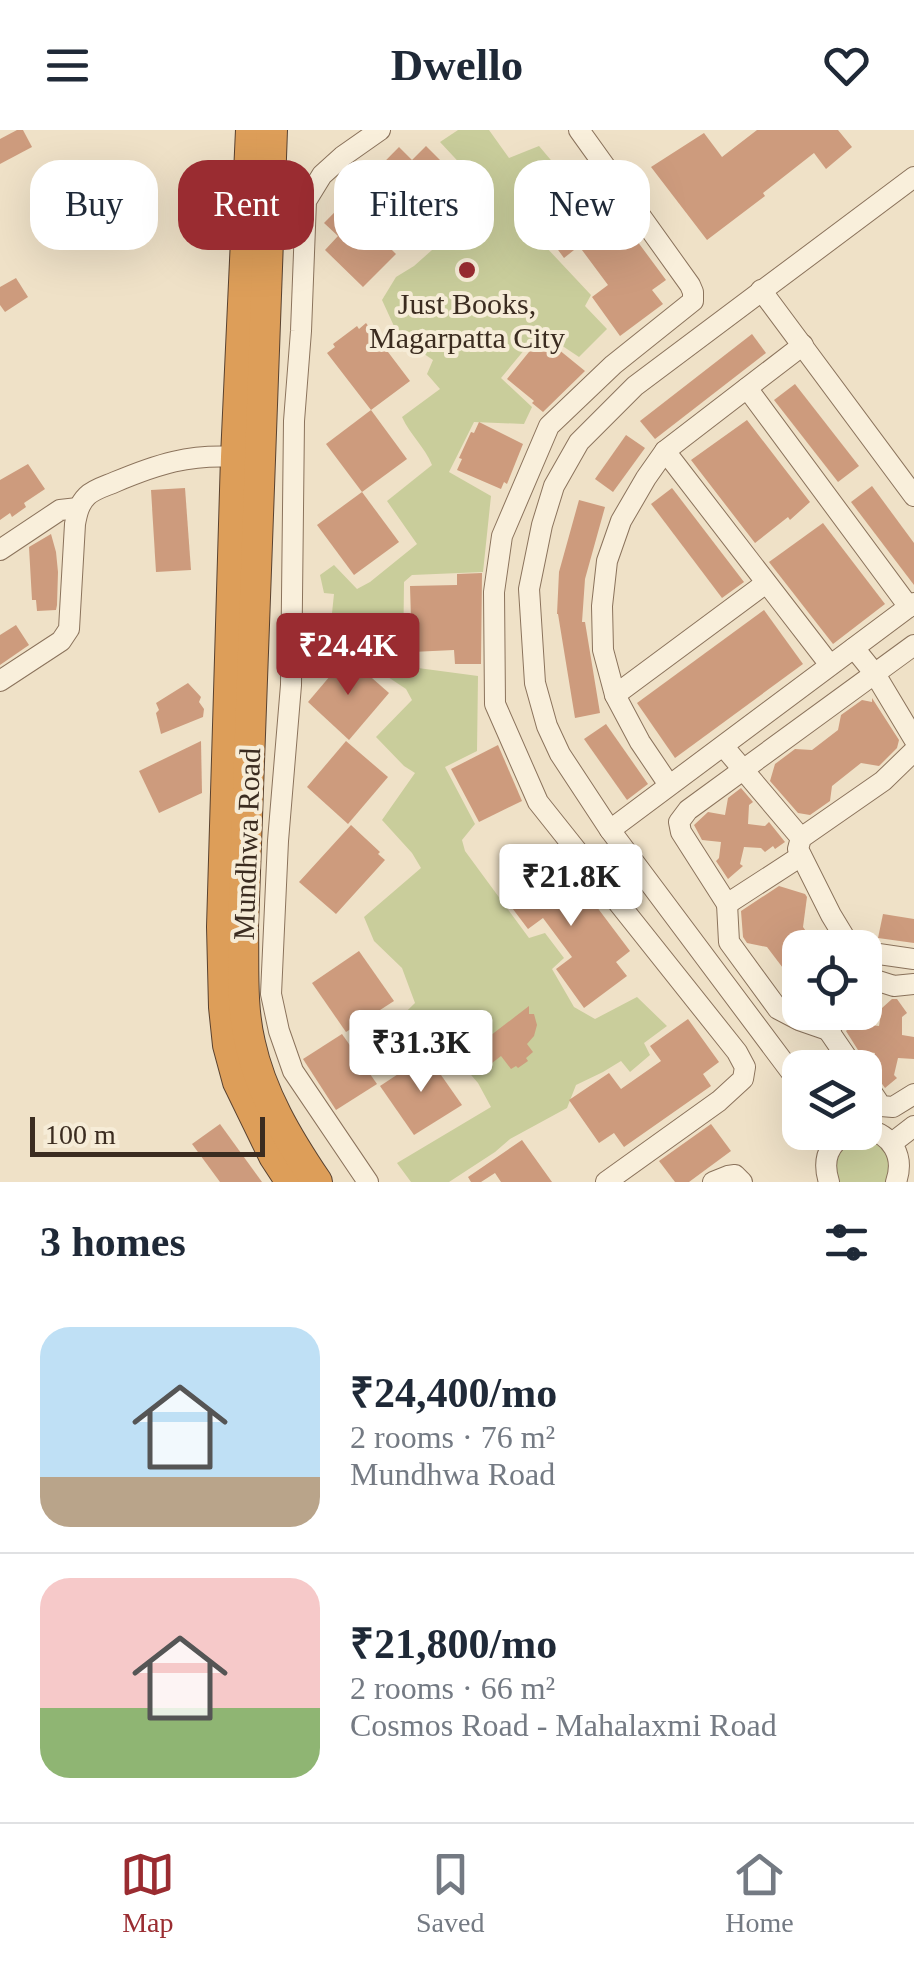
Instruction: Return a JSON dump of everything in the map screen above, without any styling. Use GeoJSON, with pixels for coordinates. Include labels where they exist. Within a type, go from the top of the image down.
{"type":"FeatureCollection","features":[{"type":"Feature","properties":{"kind":"highway","name":"Mundhwa Road"},"geometry":{"type":"LineString","coordinates":[[250,130],[236,458],[242,628],[245,1006],[258,1075],[292,1145],[317,1182]]}},
{"type":"Feature","properties":{"kind":"highway","name":"Mundhwa Road"},"geometry":{"type":"LineString","coordinates":[[272,130],[222,927],[224,1007],[228,1045],[238,1082],[291,1182]]}},
{"type":"Feature","properties":{"kind":"street"},"geometry":{"type":"LineString","coordinates":[[368,1182],[293,1071],[271,994],[278,841],[292,685],[294,421],[306,201],[322,175],[380,130]]}},
{"type":"Feature","properties":{"kind":"street"},"geometry":{"type":"LineString","coordinates":[[579,130],[694,292],[693,301],[613,366],[549,426],[502,536],[494,592],[495,704],[538,802],[738,1052],[745,1067],[743,1078],[719,1100],[606,1182]]}},
{"type":"Feature","properties":{"kind":"street"},"geometry":{"type":"LineString","coordinates":[[782,1060],[610,830],[560,754],[535,684],[528,589],[554,486],[579,442],[636,386],[914,177]]}},
{"type":"Feature","properties":{"kind":"street"},"geometry":{"type":"LineString","coordinates":[[762,290],[914,496]]}},
{"type":"Feature","properties":{"kind":"street"},"geometry":{"type":"LineString","coordinates":[[670,785],[640,742],[616,696],[603,650],[607,561],[620,521],[665,452],[803,346]]}},
{"type":"Feature","properties":{"kind":"street"},"geometry":{"type":"LineString","coordinates":[[613,366],[636,386]]}},
{"type":"Feature","properties":{"kind":"street"},"geometry":{"type":"LineString","coordinates":[[610,830],[912,605],[747,388]]}},
{"type":"Feature","properties":{"kind":"street"},"geometry":{"type":"LineString","coordinates":[[665,452],[830,666]]}},
{"type":"Feature","properties":{"kind":"street"},"geometry":{"type":"LineString","coordinates":[[0,550],[60,510],[148,468],[203,456],[236,458]]}},
{"type":"Feature","properties":{"kind":"street"},"geometry":{"type":"LineString","coordinates":[[0,681],[61,641],[68,628],[84,500]]}},
{"type":"Feature","properties":{"kind":"street"},"geometry":{"type":"LineString","coordinates":[[616,696],[766,583]]}},
{"type":"Feature","properties":{"kind":"street"},"geometry":{"type":"LineString","coordinates":[[782,1011],[729,942],[728,904],[678,822],[688,810],[914,645]]}},
{"type":"Feature","properties":{"kind":"street"},"geometry":{"type":"LineString","coordinates":[[854,648],[875,674],[914,739]]}},
{"type":"Feature","properties":{"kind":"street"},"geometry":{"type":"LineString","coordinates":[[724,746],[801,847],[840,930]]}},
{"type":"Feature","properties":{"kind":"street"},"geometry":{"type":"LineString","coordinates":[[728,904],[883,781],[914,751]]}},
{"type":"Feature","properties":{"kind":"street"},"geometry":{"type":"LineString","coordinates":[[882,954],[914,959]]}},
{"type":"Feature","properties":{"kind":"street"},"geometry":{"type":"LineString","coordinates":[[687,992],[716,972]]}},
{"type":"Feature","properties":{"kind":"street"},"geometry":{"type":"LineString","coordinates":[[882,982],[914,984]]}},
{"type":"Feature","properties":{"kind":"street"},"geometry":{"type":"LineString","coordinates":[[828,1030],[842,1050]]}},
{"type":"Feature","properties":{"kind":"street"},"geometry":{"type":"LineString","coordinates":[[882,1106],[893,1107],[914,1094]]}},
{"type":"Feature","properties":{"kind":"street"},"geometry":{"type":"LineString","coordinates":[[892,1143],[914,1126]]}},
{"type":"Feature","properties":{"kind":"street"},"geometry":{"type":"LineString","coordinates":[[882,1135],[892,1143],[900,1163],[896,1182]]}},
{"type":"Feature","properties":{"kind":"street"},"geometry":{"type":"LineString","coordinates":[[829,1182],[826,1160],[830,1150]]}},
{"type":"Feature","properties":{"kind":"street"},"geometry":{"type":"LineString","coordinates":[[713,1182],[735,1176],[742,1182]]}},
{"type":"Feature","properties":{"kind":"green space"},"geometry":{"type":"Polygon","coordinates":[[[458,130],[489,130],[509,158],[539,146],[551,160],[514,160],[514,250],[549,250],[591,295],[585,306],[607,329],[579,357],[540,331],[501,378],[532,407],[524,424],[474,422],[449,472],[491,496],[483,572],[412,575],[404,582],[403,666],[478,676],[477,751],[445,767],[475,824],[462,840],[465,851],[529,938],[545,933],[564,958],[552,969],[574,1007],[595,1019],[637,997],[667,1026],[644,1043],[650,1055],[630,1072],[621,1061],[576,1085],[567,1108],[510,1139],[449,1182],[411,1182],[397,1163],[491,1107],[478,1083],[441,1040],[400,1065],[382,1035],[415,1003],[402,968],[374,941],[364,917],[421,868],[382,820],[415,773],[376,737],[412,700],[406,689],[376,669],[364,650],[329,671],[324,660],[309,659],[312,642],[329,642],[334,594],[324,593],[320,575],[334,565],[357,589],[417,544],[387,501],[432,465],[402,417],[440,389],[427,374],[433,360],[399,337],[382,300],[396,277],[432,250],[494,250],[494,160],[457,160],[440,142],[458,130]]]}},
{"type":"Feature","properties":{"kind":"green space"},"geometry":{"type":"Polygon","coordinates":[[[882,1147],[891,1155],[888,1182],[837,1182],[836,1153],[882,1150],[882,1147]]]}},
{"type":"Feature","properties":{"kind":"building"},"geometry":{"type":"Polygon","coordinates":[[[23,130],[32,147],[0,164],[0,139],[23,130]]]}},
{"type":"Feature","properties":{"kind":"building"},"geometry":{"type":"Polygon","coordinates":[[[757,130],[838,130],[852,147],[826,169],[814,153],[707,240],[651,167],[704,133],[722,157],[757,130]]]}},
{"type":"Feature","properties":{"kind":"building"},"geometry":{"type":"Polygon","coordinates":[[[426,146],[440,160],[412,160],[426,146]]]}},
{"type":"Feature","properties":{"kind":"building"},"geometry":{"type":"Polygon","coordinates":[[[399,147],[412,160],[386,160],[399,147]]]}},
{"type":"Feature","properties":{"kind":"building"},"geometry":{"type":"Polygon","coordinates":[[[334,213],[334,232],[324,223],[334,213]]]}},
{"type":"Feature","properties":{"kind":"building"},"geometry":{"type":"Polygon","coordinates":[[[334,240],[334,250],[392,250],[396,254],[363,287],[325,250],[334,240]]]}},
{"type":"Feature","properties":{"kind":"building"},"geometry":{"type":"Polygon","coordinates":[[[558,250],[574,250],[564,258],[558,250]]]}},
{"type":"Feature","properties":{"kind":"building"},"geometry":{"type":"Polygon","coordinates":[[[582,250],[644,250],[666,280],[652,290],[663,304],[620,336],[592,297],[608,285],[582,250]]]}},
{"type":"Feature","properties":{"kind":"building"},"geometry":{"type":"Polygon","coordinates":[[[16,278],[28,297],[5,312],[0,305],[0,287],[16,278]]]}},
{"type":"Feature","properties":{"kind":"building"},"geometry":{"type":"Polygon","coordinates":[[[366,323],[410,381],[371,410],[327,353],[335,347],[333,344],[366,323]]]}},
{"type":"Feature","properties":{"kind":"building"},"geometry":{"type":"Polygon","coordinates":[[[752,334],[766,353],[655,439],[640,421],[752,334]]]}},
{"type":"Feature","properties":{"kind":"building"},"geometry":{"type":"Polygon","coordinates":[[[542,336],[585,371],[543,412],[507,379],[542,336]]]}},
{"type":"Feature","properties":{"kind":"building"},"geometry":{"type":"Polygon","coordinates":[[[795,384],[859,466],[838,482],[774,400],[795,384]]]}},
{"type":"Feature","properties":{"kind":"building"},"geometry":{"type":"Polygon","coordinates":[[[371,410],[407,459],[362,492],[326,444],[371,410]]]}},
{"type":"Feature","properties":{"kind":"building"},"geometry":{"type":"Polygon","coordinates":[[[747,420],[810,502],[755,543],[691,460],[747,420]]]}},
{"type":"Feature","properties":{"kind":"building"},"geometry":{"type":"Polygon","coordinates":[[[479,422],[523,444],[507,484],[504,482],[501,489],[457,470],[462,459],[459,458],[479,422]]]}},
{"type":"Feature","properties":{"kind":"building"},"geometry":{"type":"Polygon","coordinates":[[[626,435],[645,448],[613,492],[595,479],[626,435]]]}},
{"type":"Feature","properties":{"kind":"building"},"geometry":{"type":"Polygon","coordinates":[[[28,464],[45,489],[12,517],[10,513],[0,520],[0,480],[28,464]]]}},
{"type":"Feature","properties":{"kind":"building"},"geometry":{"type":"Polygon","coordinates":[[[872,486],[914,543],[914,585],[851,502],[872,486]]]}},
{"type":"Feature","properties":{"kind":"building"},"geometry":{"type":"Polygon","coordinates":[[[185,488],[191,570],[156,572],[151,490],[185,488]]]}},
{"type":"Feature","properties":{"kind":"building"},"geometry":{"type":"Polygon","coordinates":[[[672,488],[744,582],[722,598],[651,504],[672,488]]]}},
{"type":"Feature","properties":{"kind":"building"},"geometry":{"type":"Polygon","coordinates":[[[362,492],[399,542],[354,575],[317,525],[362,492]]]}},
{"type":"Feature","properties":{"kind":"building"},"geometry":{"type":"Polygon","coordinates":[[[579,500],[605,507],[585,579],[582,622],[600,713],[575,718],[557,614],[559,572],[579,500]]]}},
{"type":"Feature","properties":{"kind":"building"},"geometry":{"type":"Polygon","coordinates":[[[823,523],[885,604],[833,644],[769,562],[823,523]]]}},
{"type":"Feature","properties":{"kind":"building"},"geometry":{"type":"Polygon","coordinates":[[[51,534],[58,572],[57,605],[56,610],[37,611],[36,600],[32,600],[29,547],[51,534]]]}},
{"type":"Feature","properties":{"kind":"building"},"geometry":{"type":"Polygon","coordinates":[[[482,573],[481,664],[455,664],[454,650],[412,652],[410,586],[457,585],[457,574],[482,573]]]}},
{"type":"Feature","properties":{"kind":"building"},"geometry":{"type":"Polygon","coordinates":[[[764,610],[803,664],[675,758],[637,703],[764,610]]]}},
{"type":"Feature","properties":{"kind":"building"},"geometry":{"type":"Polygon","coordinates":[[[16,625],[29,645],[0,665],[0,635],[16,625]]]}},
{"type":"Feature","properties":{"kind":"building"},"geometry":{"type":"Polygon","coordinates":[[[347,656],[389,693],[349,740],[308,702],[347,656]]]}},
{"type":"Feature","properties":{"kind":"building"},"geometry":{"type":"Polygon","coordinates":[[[188,683],[201,697],[203,717],[161,734],[156,703],[188,683]]]}},
{"type":"Feature","properties":{"kind":"building"},"geometry":{"type":"Polygon","coordinates":[[[872,698],[899,740],[897,748],[879,766],[861,763],[832,786],[830,801],[810,815],[798,813],[770,781],[775,764],[795,749],[812,750],[838,730],[841,715],[862,700],[872,702],[872,698]]]}},
{"type":"Feature","properties":{"kind":"building"},"geometry":{"type":"Polygon","coordinates":[[[606,724],[648,784],[627,800],[584,739],[606,724]]]}},
{"type":"Feature","properties":{"kind":"building"},"geometry":{"type":"Polygon","coordinates":[[[201,741],[202,793],[159,813],[139,771],[201,741]]]}},
{"type":"Feature","properties":{"kind":"building"},"geometry":{"type":"Polygon","coordinates":[[[346,741],[388,777],[348,824],[307,787],[346,741]]]}},
{"type":"Feature","properties":{"kind":"building"},"geometry":{"type":"Polygon","coordinates":[[[498,745],[522,801],[479,822],[451,769],[498,745]]]}},
{"type":"Feature","properties":{"kind":"building"},"geometry":{"type":"Polygon","coordinates":[[[741,788],[753,802],[749,805],[748,824],[765,826],[769,822],[785,842],[765,852],[744,847],[740,864],[743,866],[728,879],[716,861],[721,842],[702,840],[694,825],[708,812],[725,815],[728,798],[741,788]]]}},
{"type":"Feature","properties":{"kind":"building"},"geometry":{"type":"Polygon","coordinates":[[[351,825],[385,860],[336,914],[299,882],[351,825]]]}},
{"type":"Feature","properties":{"kind":"building"},"geometry":{"type":"Polygon","coordinates":[[[542,860],[554,876],[566,866],[630,951],[616,962],[627,976],[584,1008],[556,969],[572,957],[543,918],[528,929],[500,892],[542,860]]]}},
{"type":"Feature","properties":{"kind":"building"},"geometry":{"type":"Polygon","coordinates":[[[779,886],[805,894],[805,930],[782,930],[782,967],[767,947],[747,943],[741,911],[779,886]]]}},
{"type":"Feature","properties":{"kind":"building"},"geometry":{"type":"Polygon","coordinates":[[[883,914],[914,919],[914,943],[882,939],[883,914]]]}},
{"type":"Feature","properties":{"kind":"building"},"geometry":{"type":"Polygon","coordinates":[[[359,951],[394,1001],[346,1032],[312,983],[359,951]]]}},
{"type":"Feature","properties":{"kind":"building"},"geometry":{"type":"Polygon","coordinates":[[[897,999],[907,1013],[902,1017],[902,1035],[914,1037],[914,1059],[898,1058],[894,1075],[897,1078],[885,1088],[882,1050],[858,1050],[846,1031],[882,1030],[882,1008],[897,999]]]}},
{"type":"Feature","properties":{"kind":"building"},"geometry":{"type":"Polygon","coordinates":[[[529,1006],[529,1014],[534,1014],[537,1025],[527,1044],[533,1052],[526,1058],[528,1061],[511,1069],[501,1056],[487,1067],[473,1049],[529,1006]]]}},
{"type":"Feature","properties":{"kind":"building"},"geometry":{"type":"Polygon","coordinates":[[[688,1019],[719,1062],[703,1074],[711,1086],[624,1147],[614,1133],[599,1143],[569,1100],[609,1073],[621,1089],[661,1061],[650,1046],[688,1019]]]}},
{"type":"Feature","properties":{"kind":"building"},"geometry":{"type":"Polygon","coordinates":[[[342,1034],[377,1084],[336,1110],[303,1059],[342,1034]]]}},
{"type":"Feature","properties":{"kind":"building"},"geometry":{"type":"Polygon","coordinates":[[[427,1055],[462,1105],[414,1135],[380,1086],[427,1055]]]}},
{"type":"Feature","properties":{"kind":"building"},"geometry":{"type":"Polygon","coordinates":[[[220,1124],[262,1182],[220,1182],[192,1144],[220,1124]]]}},
{"type":"Feature","properties":{"kind":"building"},"geometry":{"type":"Polygon","coordinates":[[[711,1124],[731,1151],[689,1182],[675,1182],[659,1161],[711,1124]]]}},
{"type":"Feature","properties":{"kind":"building"},"geometry":{"type":"Polygon","coordinates":[[[522,1140],[552,1182],[501,1182],[495,1173],[481,1182],[471,1182],[468,1177],[522,1140]]]}},
{"type":"Feature","properties":{"kind":"place","name":"Just Books, Magarpatta City"},"geometry":{"type":"Point","coordinates":[467,270]}}]}
